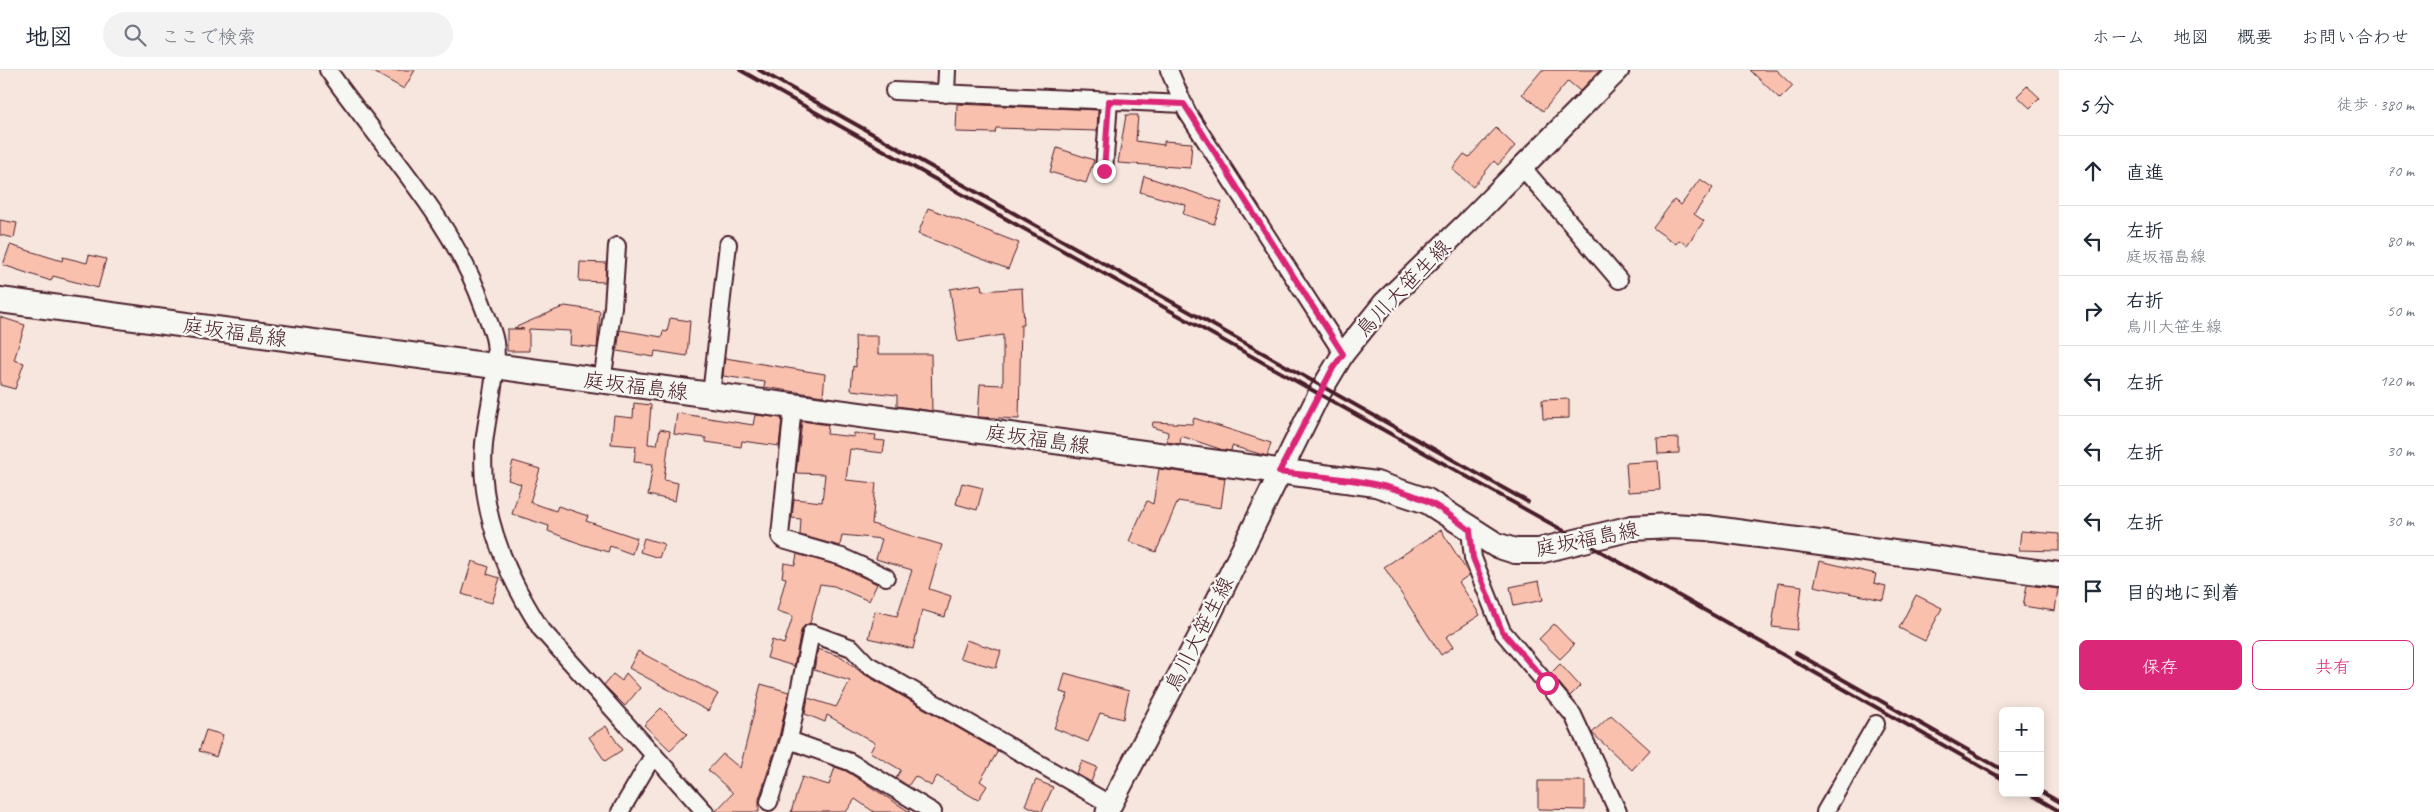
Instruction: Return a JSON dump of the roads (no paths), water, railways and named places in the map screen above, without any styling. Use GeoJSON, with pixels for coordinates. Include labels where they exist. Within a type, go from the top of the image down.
{"type":"FeatureCollection","features":[{"type":"Feature","properties":{"kind":"main road","name":"庭坂福島線"},"geometry":{"type":"LineString","coordinates":[[0,300],[1376,484],[1427,501],[1470,530],[1505,548],[1515,551],[1539,551],[1632,528],[1672,526],[1707,528],[2059,575]]}},
{"type":"Feature","properties":{"kind":"street"},"geometry":{"type":"LineString","coordinates":[[328,70],[447,229],[474,282],[495,342],[494,367],[484,445],[483,480],[490,514],[505,558],[524,603],[541,628],[705,812]]}},
{"type":"Feature","properties":{"kind":"street"},"geometry":{"type":"LineString","coordinates":[[946,94],[947,70]]}},
{"type":"Feature","properties":{"kind":"street"},"geometry":{"type":"LineString","coordinates":[[1169,70],[1184,104],[1343,354]]}},
{"type":"Feature","properties":{"kind":"street","name":"鳥川大笹生線"},"geometry":{"type":"LineString","coordinates":[[1109,808],[1200,635],[1279,472],[1333,368],[1384,303],[1618,70]]}},
{"type":"Feature","properties":{"kind":"street"},"geometry":{"type":"LineString","coordinates":[[894,91],[1184,104]]}},
{"type":"Feature","properties":{"kind":"street"},"geometry":{"type":"LineString","coordinates":[[1104,171],[1109,101]]}},
{"type":"Feature","properties":{"kind":"street"},"geometry":{"type":"LineString","coordinates":[[1522,167],[1618,280]]}},
{"type":"Feature","properties":{"kind":"street"},"geometry":{"type":"LineString","coordinates":[[711,395],[728,244]]}},
{"type":"Feature","properties":{"kind":"street"},"geometry":{"type":"LineString","coordinates":[[602,381],[613,307],[617,246]]}},
{"type":"Feature","properties":{"kind":"street"},"geometry":{"type":"LineString","coordinates":[[793,406],[780,536],[783,540],[863,565],[886,577]]}},
{"type":"Feature","properties":{"kind":"street"},"geometry":{"type":"LineString","coordinates":[[1470,530],[1473,558],[1502,631],[1573,715],[1618,812]]}},
{"type":"Feature","properties":{"kind":"street"},"geometry":{"type":"LineString","coordinates":[[769,802],[789,740],[811,633],[852,648],[867,664],[1109,808]]}},
{"type":"Feature","properties":{"kind":"street"},"geometry":{"type":"LineString","coordinates":[[1825,812],[1876,724]]}},
{"type":"Feature","properties":{"kind":"street"},"geometry":{"type":"LineString","coordinates":[[789,740],[850,762],[933,812]]}},
{"type":"Feature","properties":{"kind":"street"},"geometry":{"type":"LineString","coordinates":[[620,812],[654,754]]}},
{"type":"Feature","properties":{"kind":"railway"},"geometry":{"type":"LineString","coordinates":[[740,70],[1999,777]]}},
{"type":"Feature","properties":{"kind":"railway"},"geometry":{"type":"LineString","coordinates":[[759,70],[1528,502]]}},
{"type":"Feature","properties":{"kind":"railway"},"geometry":{"type":"LineString","coordinates":[[1796,653],[1999,768]]}},
{"type":"Feature","properties":{"kind":"railway"},"geometry":{"type":"LineString","coordinates":[[2044,793],[2059,802]]}},
{"type":"Feature","properties":{"kind":"railway"},"geometry":{"type":"LineString","coordinates":[[2035,797],[2059,811]]}}]}
